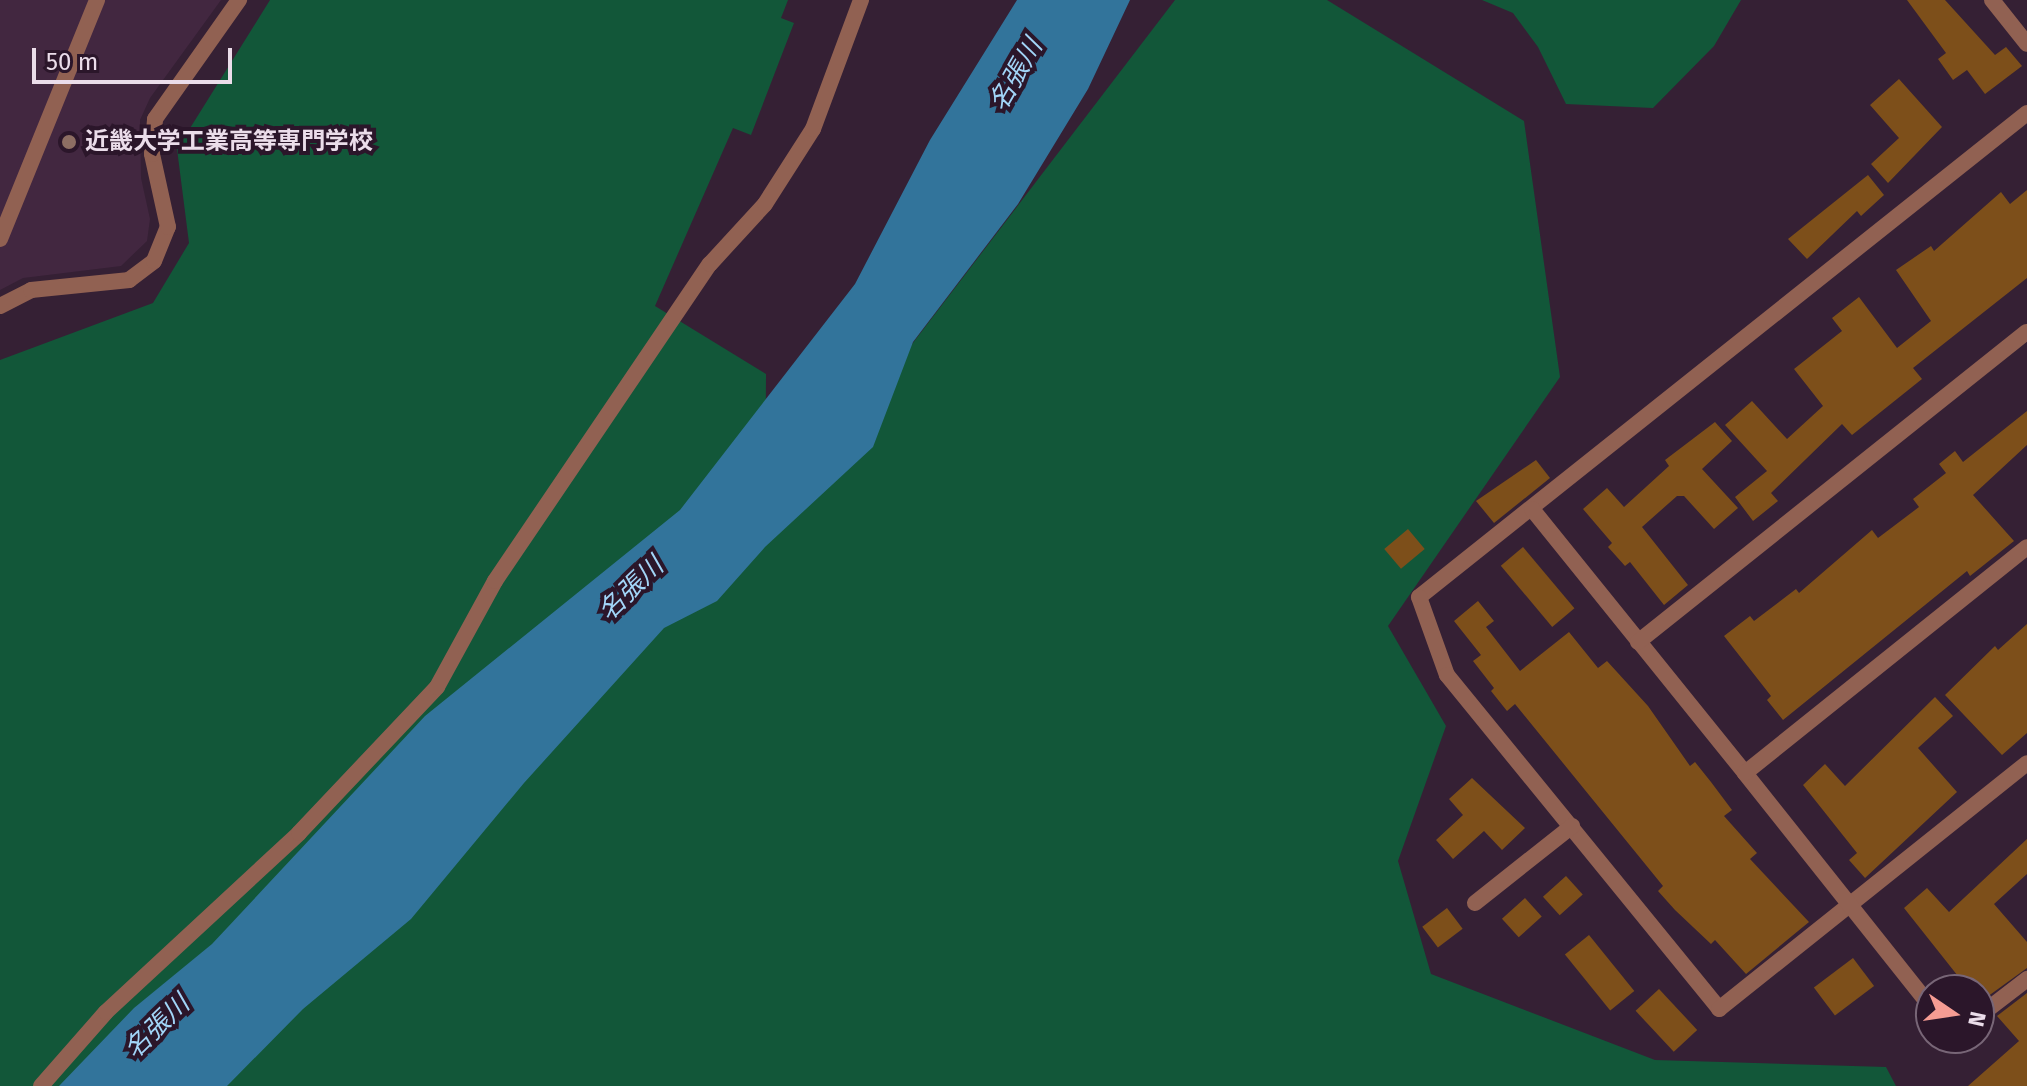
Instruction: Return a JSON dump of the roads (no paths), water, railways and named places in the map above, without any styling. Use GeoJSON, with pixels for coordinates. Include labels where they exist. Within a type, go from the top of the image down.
{"type":"FeatureCollection","features":[{"type":"Feature","properties":{"kind":"street"},"geometry":{"type":"LineString","coordinates":[[0,239],[97,0]]}},
{"type":"Feature","properties":{"kind":"street"},"geometry":{"type":"LineString","coordinates":[[0,306],[31,290],[129,280],[154,261],[168,227],[152,154],[155,119],[239,0]]}},
{"type":"Feature","properties":{"kind":"street"},"geometry":{"type":"LineString","coordinates":[[41,1086],[106,1012],[299,833],[437,687],[495,581],[710,264],[765,204],[813,129],[861,0]]}},
{"type":"Feature","properties":{"kind":"street"},"geometry":{"type":"LineString","coordinates":[[1992,0],[2027,44]]}},
{"type":"Feature","properties":{"kind":"street"},"geometry":{"type":"LineString","coordinates":[[2027,113],[1419,597],[1447,675],[1719,1009],[2027,763]]}},
{"type":"Feature","properties":{"kind":"street"},"geometry":{"type":"LineString","coordinates":[[1638,642],[2027,332]]}},
{"type":"Feature","properties":{"kind":"street"},"geometry":{"type":"LineString","coordinates":[[1532,509],[1915,987]]}},
{"type":"Feature","properties":{"kind":"street"},"geometry":{"type":"LineString","coordinates":[[1745,773],[2027,547]]}},
{"type":"Feature","properties":{"kind":"street"},"geometry":{"type":"LineString","coordinates":[[1475,903],[1572,826]]}},
{"type":"Feature","properties":{"kind":"street"},"geometry":{"type":"LineString","coordinates":[[1995,1004],[2027,979]]}},
{"type":"Feature","properties":{"kind":"water","name":"名張川"},"geometry":{"type":"Polygon","coordinates":[[[1017,0],[1130,0],[1088,89],[1018,204],[913,342],[873,447],[765,547],[717,601],[664,628],[524,783],[411,919],[303,1009],[227,1086],[59,1086],[134,1008],[212,944],[425,716],[680,510],[855,284],[930,140],[1017,0]]]}},
{"type":"Feature","properties":{"kind":"place","name":"近畿大学工業高等専門学校"},"geometry":{"type":"Point","coordinates":[69,142]}}]}
